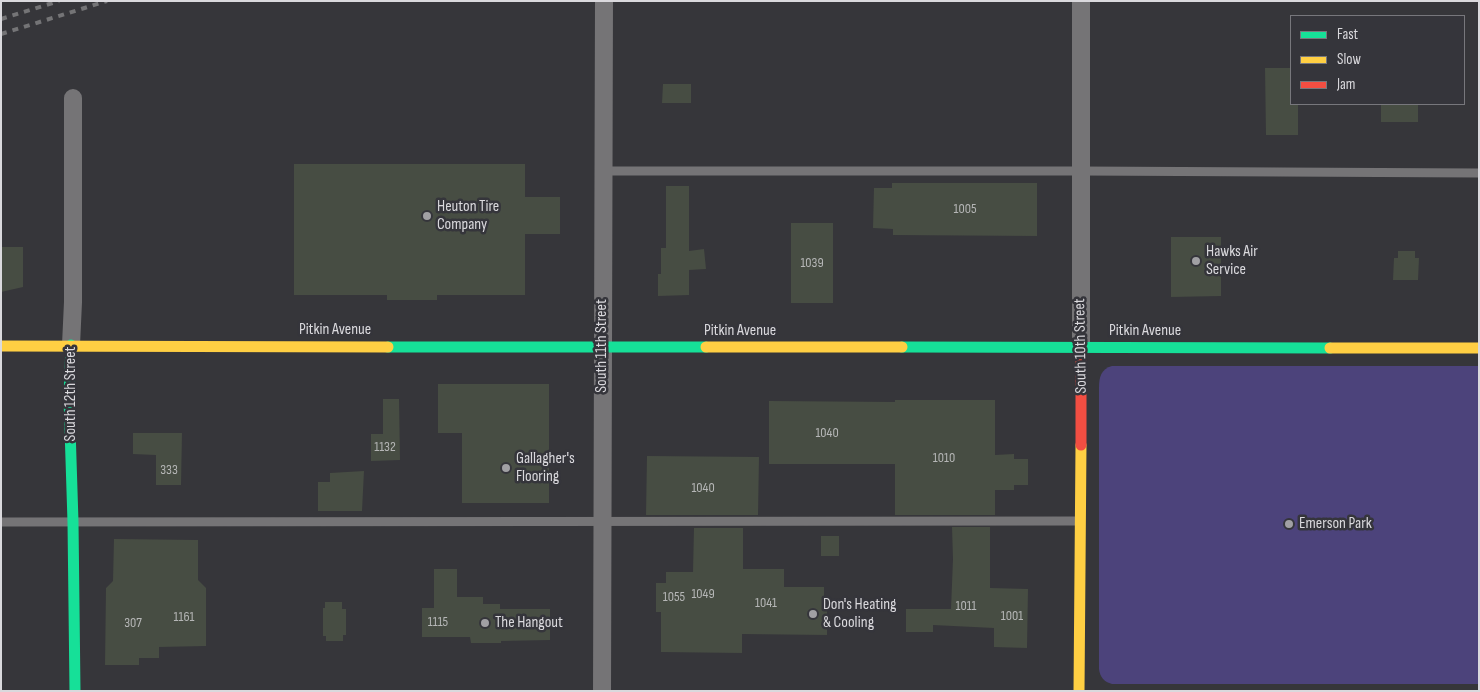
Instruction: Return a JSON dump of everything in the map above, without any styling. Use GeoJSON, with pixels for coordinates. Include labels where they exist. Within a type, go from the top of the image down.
{"type":"FeatureCollection","features":[{"type":"Feature","properties":{"kind":"main road","name":"South 12th Street"},"geometry":{"type":"LineString","coordinates":[[71,345],[69,397],[75,691]]}},
{"type":"Feature","properties":{"kind":"main road","name":"Pitkin Avenue"},"geometry":{"type":"LineString","coordinates":[[1,346],[1479,348]]}},
{"type":"Feature","properties":{"kind":"main road","name":"South 10th Street"},"geometry":{"type":"LineString","coordinates":[[1079,691],[1081,348]]}},
{"type":"Feature","properties":{"kind":"street","name":"South 11th Street"},"geometry":{"type":"LineString","coordinates":[[602,691],[604,1]]}},
{"type":"Feature","properties":{"kind":"street","name":"South 10th Street"},"geometry":{"type":"LineString","coordinates":[[1081,1],[1081,348]]}},
{"type":"Feature","properties":{"kind":"street","name":"South 12th Street"},"geometry":{"type":"LineString","coordinates":[[71,345],[73,293],[73,98]]}},
{"type":"Feature","properties":{"kind":"lane"},"geometry":{"type":"LineString","coordinates":[[603,171],[1479,173]]}},
{"type":"Feature","properties":{"kind":"lane"},"geometry":{"type":"LineString","coordinates":[[1,522],[1081,521]]}},
{"type":"Feature","properties":{"kind":"shaded area","name":"Emerson Park"},"geometry":{"type":"Polygon","coordinates":[[[1112,366],[1479,366],[1479,684],[1112,684],[1101,677],[1099,669],[1099,380],[1105,369],[1112,366]]]}},
{"type":"Feature","properties":{"kind":"building"},"geometry":{"type":"Polygon","coordinates":[[[1265,68],[1290,68],[1290,105],[1298,105],[1298,135],[1266,135],[1265,68]]]}},
{"type":"Feature","properties":{"kind":"building"},"geometry":{"type":"Polygon","coordinates":[[[663,84],[691,84],[691,103],[662,103],[663,84]]]}},
{"type":"Feature","properties":{"kind":"building"},"geometry":{"type":"Polygon","coordinates":[[[1381,105],[1418,105],[1418,122],[1381,122],[1381,105]]]}},
{"type":"Feature","properties":{"kind":"building","name":"Heuton Tire Company"},"geometry":{"type":"Polygon","coordinates":[[[294,164],[525,164],[525,197],[560,197],[560,234],[525,234],[525,295],[437,295],[437,300],[387,300],[387,295],[294,295],[294,164]]]}},
{"type":"Feature","properties":{"kind":"building"},"geometry":{"type":"Polygon","coordinates":[[[892,183],[1037,183],[1037,236],[893,235],[893,229],[873,228],[874,188],[892,188],[892,183]]]}},
{"type":"Feature","properties":{"kind":"building"},"geometry":{"type":"Polygon","coordinates":[[[666,186],[689,186],[689,251],[704,249],[706,269],[689,270],[689,295],[658,296],[658,274],[661,274],[661,248],[666,248],[666,186]]]}},
{"type":"Feature","properties":{"kind":"building"},"geometry":{"type":"Polygon","coordinates":[[[791,223],[833,223],[833,303],[791,303],[791,223]]]}},
{"type":"Feature","properties":{"kind":"building","name":"Hawks Air Service"},"geometry":{"type":"Polygon","coordinates":[[[1171,237],[1221,237],[1221,296],[1171,297],[1171,237]]]}},
{"type":"Feature","properties":{"kind":"building"},"geometry":{"type":"Polygon","coordinates":[[[1,247],[23,247],[23,287],[1,292],[1,247]]]}},
{"type":"Feature","properties":{"kind":"building"},"geometry":{"type":"Polygon","coordinates":[[[1398,251],[1415,251],[1415,258],[1419,258],[1418,280],[1393,280],[1394,258],[1398,258],[1398,251]]]}},
{"type":"Feature","properties":{"kind":"building","name":"Gallagher's Flooring"},"geometry":{"type":"Polygon","coordinates":[[[438,384],[549,384],[549,503],[462,503],[462,433],[438,433],[438,384]]]}},
{"type":"Feature","properties":{"kind":"building"},"geometry":{"type":"Polygon","coordinates":[[[383,399],[399,399],[400,460],[371,461],[371,434],[383,434],[383,399]]]}},
{"type":"Feature","properties":{"kind":"building"},"geometry":{"type":"Polygon","coordinates":[[[895,400],[995,400],[995,455],[1014,454],[1014,459],[1028,459],[1028,485],[1014,485],[1014,490],[995,490],[995,515],[895,515],[895,464],[769,464],[769,401],[895,402],[895,400]]]}},
{"type":"Feature","properties":{"kind":"building"},"geometry":{"type":"Polygon","coordinates":[[[133,433],[182,433],[181,485],[156,485],[156,455],[133,454],[133,433]]]}},
{"type":"Feature","properties":{"kind":"building"},"geometry":{"type":"Polygon","coordinates":[[[647,456],[759,457],[758,515],[646,515],[647,456]]]}},
{"type":"Feature","properties":{"kind":"building"},"geometry":{"type":"Polygon","coordinates":[[[364,471],[362,511],[318,511],[318,482],[330,482],[330,473],[364,471]]]}},
{"type":"Feature","properties":{"kind":"building"},"geometry":{"type":"Polygon","coordinates":[[[952,527],[990,527],[990,588],[1028,589],[1027,648],[994,647],[994,628],[933,625],[933,632],[906,632],[906,609],[951,609],[952,527]]]}},
{"type":"Feature","properties":{"kind":"building"},"geometry":{"type":"Polygon","coordinates":[[[694,528],[743,528],[743,569],[784,569],[784,587],[824,587],[824,605],[827,605],[827,635],[742,634],[742,653],[661,652],[661,612],[656,612],[656,583],[666,583],[666,572],[693,572],[694,528]]]}},
{"type":"Feature","properties":{"kind":"building"},"geometry":{"type":"Polygon","coordinates":[[[821,536],[839,536],[839,556],[821,556],[821,536]]]}},
{"type":"Feature","properties":{"kind":"building"},"geometry":{"type":"Polygon","coordinates":[[[114,539],[198,540],[198,580],[206,588],[206,646],[159,647],[159,658],[139,658],[139,665],[105,665],[106,588],[113,581],[114,539]]]}},
{"type":"Feature","properties":{"kind":"building"},"geometry":{"type":"Polygon","coordinates":[[[434,569],[457,569],[457,597],[483,597],[483,604],[500,604],[500,609],[550,609],[550,640],[471,643],[470,637],[422,637],[422,608],[434,608],[434,569]]]}},
{"type":"Feature","properties":{"kind":"building"},"geometry":{"type":"Polygon","coordinates":[[[325,602],[342,602],[342,609],[346,609],[346,635],[343,635],[343,641],[326,641],[326,636],[323,636],[323,608],[325,608],[325,602]]]}},
{"type":"Feature","properties":{"kind":"railway"},"geometry":{"type":"LineString","coordinates":[[1,19],[59,1]]}},
{"type":"Feature","properties":{"kind":"railway"},"geometry":{"type":"LineString","coordinates":[[1,34],[107,1]]}},
{"type":"Feature","properties":{"kind":"traffic: fast"},"geometry":{"type":"LineString","coordinates":[[71,345],[69,397],[75,691]]}},
{"type":"Feature","properties":{"kind":"traffic: fast"},"geometry":{"type":"LineString","coordinates":[[388,347],[706,347]]}},
{"type":"Feature","properties":{"kind":"traffic: fast"},"geometry":{"type":"LineString","coordinates":[[902,347],[1330,348]]}},
{"type":"Feature","properties":{"kind":"traffic: slow"},"geometry":{"type":"LineString","coordinates":[[1,346],[388,347]]}},
{"type":"Feature","properties":{"kind":"traffic: slow"},"geometry":{"type":"LineString","coordinates":[[706,347],[902,347]]}},
{"type":"Feature","properties":{"kind":"traffic: slow"},"geometry":{"type":"LineString","coordinates":[[1330,348],[1479,348]]}},
{"type":"Feature","properties":{"kind":"traffic: slow"},"geometry":{"type":"LineString","coordinates":[[1079,691],[1081,445]]}},
{"type":"Feature","properties":{"kind":"traffic: jam"},"geometry":{"type":"LineString","coordinates":[[1081,347],[1081,445]]}},
{"type":"Feature","properties":{"kind":"place","name":"Heuton Tire Company"},"geometry":{"type":"Point","coordinates":[427,216]}},
{"type":"Feature","properties":{"kind":"place","name":"Hawks Air Service"},"geometry":{"type":"Point","coordinates":[1196,261]}},
{"type":"Feature","properties":{"kind":"place","name":"Gallagher's Flooring"},"geometry":{"type":"Point","coordinates":[506,468]}},
{"type":"Feature","properties":{"kind":"place","name":"Emerson Park"},"geometry":{"type":"Point","coordinates":[1289,524]}},
{"type":"Feature","properties":{"kind":"place","name":"Don's Heating & Cooling"},"geometry":{"type":"Point","coordinates":[813,614]}},
{"type":"Feature","properties":{"kind":"place","name":"The Hangout"},"geometry":{"type":"Point","coordinates":[485,623]}}]}
